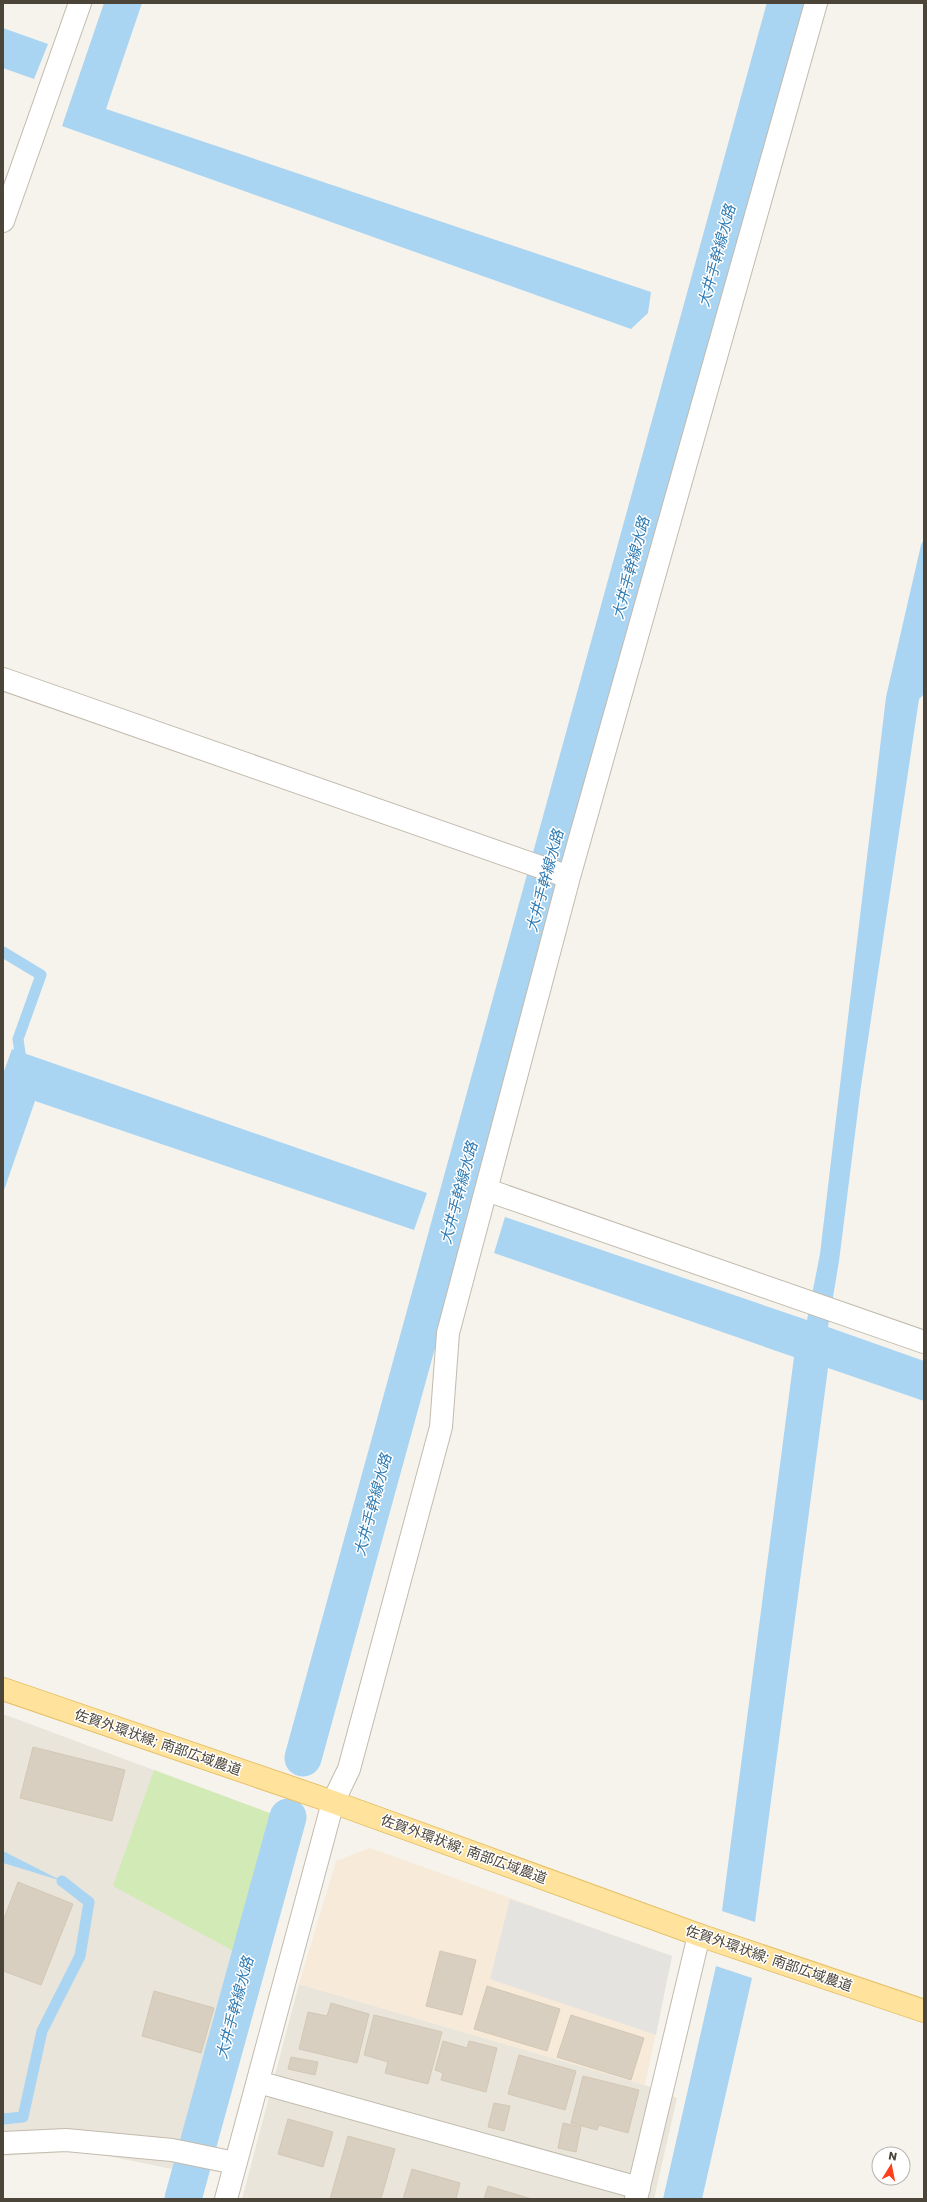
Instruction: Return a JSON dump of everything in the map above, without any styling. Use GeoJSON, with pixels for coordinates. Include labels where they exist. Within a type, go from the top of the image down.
{"type":"FeatureCollection","features":[{"type":"Feature","properties":{"kind":"main road","name":"佐賀外環状線; 南部広域農道"},"geometry":{"type":"LineString","coordinates":[[3,1689],[333,1802],[699,1935],[924,2011]]}},
{"type":"Feature","properties":{"kind":"street"},"geometry":{"type":"LineString","coordinates":[[3,221],[80,3]]}},
{"type":"Feature","properties":{"kind":"street"},"geometry":{"type":"LineString","coordinates":[[226,2199],[333,1802],[349,1769],[441,1427],[448,1333],[487,1190],[568,877],[816,3]]}},
{"type":"Feature","properties":{"kind":"street"},"geometry":{"type":"LineString","coordinates":[[3,679],[568,877]]}},
{"type":"Feature","properties":{"kind":"street"},"geometry":{"type":"LineString","coordinates":[[487,1190],[924,1342]]}},
{"type":"Feature","properties":{"kind":"street"},"geometry":{"type":"LineString","coordinates":[[258,2082],[638,2194],[699,1935]]}},
{"type":"Feature","properties":{"kind":"street"},"geometry":{"type":"LineString","coordinates":[[3,2143],[66,2140],[172,2150],[235,2163]]}},
{"type":"Feature","properties":{"kind":"shaded area"},"geometry":{"type":"Polygon","coordinates":[[[3,1714],[275,1815],[182,2171],[83,2151],[3,2156],[3,1714]]]}},
{"type":"Feature","properties":{"kind":"shaded area"},"geometry":{"type":"Polygon","coordinates":[[[370,1848],[672,1956],[645,2085],[299,1984],[336,1861],[370,1848]]]}},
{"type":"Feature","properties":{"kind":"shaded area"},"geometry":{"type":"Polygon","coordinates":[[[510,1899],[672,1956],[656,2035],[490,1979],[510,1899]]]}},
{"type":"Feature","properties":{"kind":"shaded area"},"geometry":{"type":"Polygon","coordinates":[[[299,1984],[645,2085],[677,2098],[654,2199],[242,2199],[299,1984]]]}},
{"type":"Feature","properties":{"kind":"green space"},"geometry":{"type":"Polygon","coordinates":[[[154,1770],[275,1815],[239,1954],[113,1886],[154,1770]]]}},
{"type":"Feature","properties":{"kind":"water"},"geometry":{"type":"Polygon","coordinates":[[[104,3],[142,3],[106,109],[651,292],[648,313],[631,329],[62,126],[104,3]]]}},
{"type":"Feature","properties":{"kind":"water"},"geometry":{"type":"Polygon","coordinates":[[[3,28],[48,44],[34,79],[3,68],[3,28]]]}},
{"type":"Feature","properties":{"kind":"water"},"geometry":{"type":"Polygon","coordinates":[[[924,539],[924,694],[919,699],[861,1086],[839,1261],[828,1327],[924,1361],[924,1401],[828,1368],[755,1922],[722,1911],[794,1357],[494,1253],[505,1217],[807,1320],[820,1254],[886,697],[921,545],[924,539]]]}},
{"type":"Feature","properties":{"kind":"water"},"geometry":{"type":"Polygon","coordinates":[[[12,1049],[427,1193],[414,1230],[35,1101],[3,1193],[3,1074],[12,1049]]]}},
{"type":"Feature","properties":{"kind":"water"},"geometry":{"type":"Polygon","coordinates":[[[3,1851],[62,1881],[3,1863],[3,1851]]]}},
{"type":"Feature","properties":{"kind":"water"},"geometry":{"type":"Polygon","coordinates":[[[716,1966],[752,1978],[702,2199],[663,2199],[716,1966]]]}},
{"type":"Feature","properties":{"kind":"building"},"geometry":{"type":"Polygon","coordinates":[[[33,1747],[125,1770],[112,1821],[20,1798],[33,1747]]]}},
{"type":"Feature","properties":{"kind":"building"},"geometry":{"type":"Polygon","coordinates":[[[18,1882],[73,1904],[41,1985],[3,1971],[3,1921],[18,1882]]]}},
{"type":"Feature","properties":{"kind":"building"},"geometry":{"type":"Polygon","coordinates":[[[440,1951],[476,1960],[462,2015],[426,2006],[440,1951]]]}},
{"type":"Feature","properties":{"kind":"building"},"geometry":{"type":"Polygon","coordinates":[[[487,1986],[560,2009],[547,2051],[474,2029],[487,1986]]]}},
{"type":"Feature","properties":{"kind":"building"},"geometry":{"type":"Polygon","coordinates":[[[154,1991],[214,2008],[201,2053],[142,2036],[154,1991]]]}},
{"type":"Feature","properties":{"kind":"building"},"geometry":{"type":"Polygon","coordinates":[[[331,2003],[369,2014],[357,2063],[299,2049],[308,2012],[327,2016],[331,2003]]]}},
{"type":"Feature","properties":{"kind":"building"},"geometry":{"type":"Polygon","coordinates":[[[374,2015],[442,2032],[428,2084],[385,2073],[388,2062],[364,2055],[374,2015]]]}},
{"type":"Feature","properties":{"kind":"building"},"geometry":{"type":"Polygon","coordinates":[[[571,2015],[644,2038],[631,2080],[557,2057],[571,2015]]]}},
{"type":"Feature","properties":{"kind":"building"},"geometry":{"type":"Polygon","coordinates":[[[443,2041],[467,2048],[469,2041],[497,2048],[486,2092],[441,2080],[443,2073],[435,2070],[443,2041]]]}},
{"type":"Feature","properties":{"kind":"building"},"geometry":{"type":"Polygon","coordinates":[[[519,2055],[576,2071],[565,2110],[508,2094],[519,2055]]]}},
{"type":"Feature","properties":{"kind":"building"},"geometry":{"type":"Polygon","coordinates":[[[291,2057],[318,2062],[315,2075],[288,2069],[291,2057]]]}},
{"type":"Feature","properties":{"kind":"building"},"geometry":{"type":"Polygon","coordinates":[[[583,2076],[639,2090],[628,2133],[599,2125],[597,2130],[571,2123],[583,2076]]]}},
{"type":"Feature","properties":{"kind":"building"},"geometry":{"type":"Polygon","coordinates":[[[494,2103],[510,2106],[504,2131],[488,2127],[494,2103]]]}},
{"type":"Feature","properties":{"kind":"building"},"geometry":{"type":"Polygon","coordinates":[[[288,2119],[333,2132],[323,2167],[278,2154],[288,2119]]]}},
{"type":"Feature","properties":{"kind":"building"},"geometry":{"type":"Polygon","coordinates":[[[563,2123],[581,2127],[576,2152],[558,2148],[563,2123]]]}},
{"type":"Feature","properties":{"kind":"building"},"geometry":{"type":"Polygon","coordinates":[[[348,2136],[395,2149],[381,2199],[330,2199],[348,2136]]]}},
{"type":"Feature","properties":{"kind":"building"},"geometry":{"type":"Polygon","coordinates":[[[412,2169],[460,2183],[456,2199],[403,2199],[412,2169]]]}},
{"type":"Feature","properties":{"kind":"building"},"geometry":{"type":"Polygon","coordinates":[[[488,2186],[532,2199],[484,2199],[488,2186]]]}},
{"type":"Feature","properties":{"kind":"waterway","name":"大井手幹線水路"},"geometry":{"type":"LineString","coordinates":[[303,1758],[786,3]]}},
{"type":"Feature","properties":{"kind":"waterway"},"geometry":{"type":"LineString","coordinates":[[3,952],[41,975],[18,1039],[22,1067]]}},
{"type":"Feature","properties":{"kind":"waterway","name":"大井手幹線水路"},"geometry":{"type":"LineString","coordinates":[[183,2199],[288,1817]]}},
{"type":"Feature","properties":{"kind":"waterway"},"geometry":{"type":"LineString","coordinates":[[3,2119],[23,2117],[42,2031],[80,1956],[89,1902],[62,1881]]}}]}
